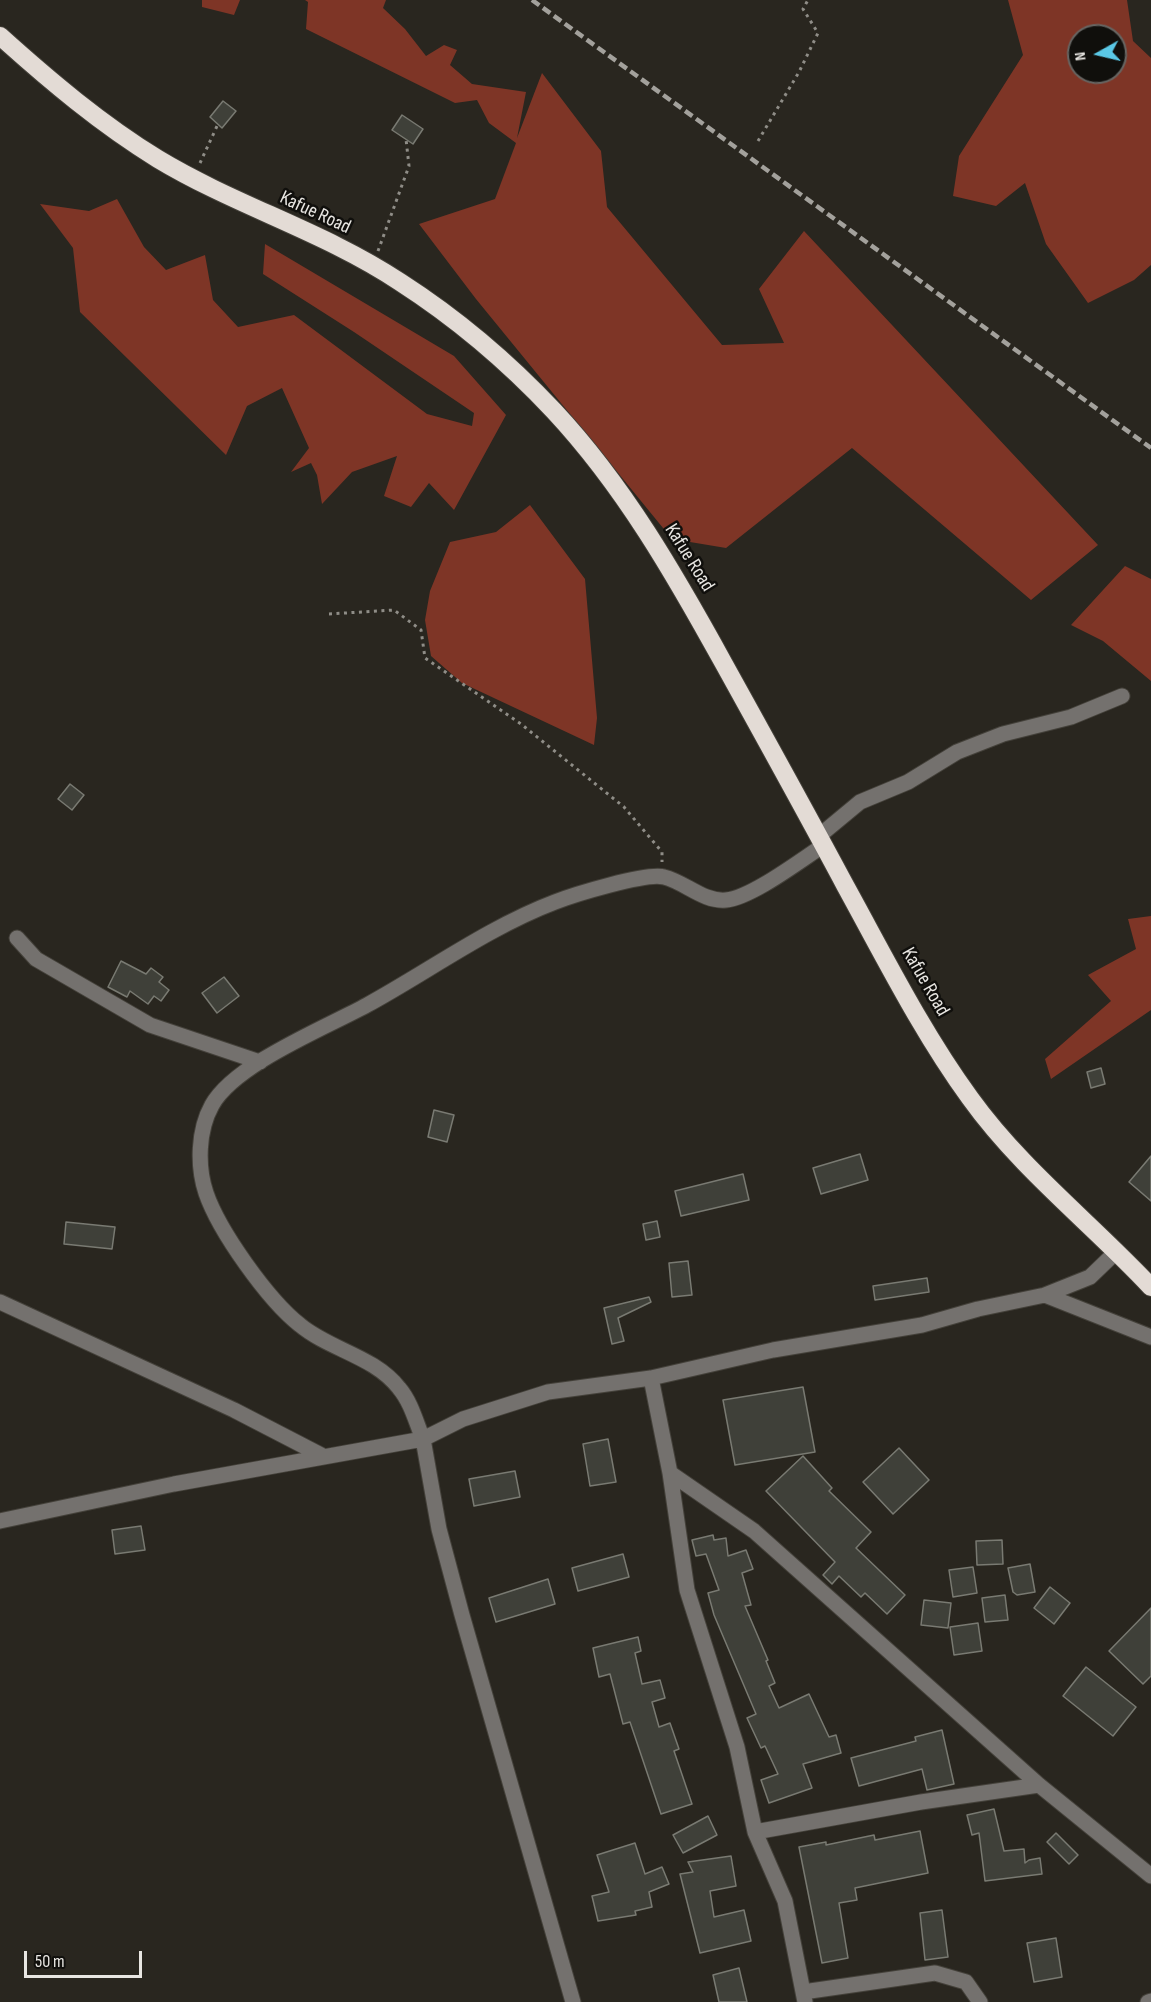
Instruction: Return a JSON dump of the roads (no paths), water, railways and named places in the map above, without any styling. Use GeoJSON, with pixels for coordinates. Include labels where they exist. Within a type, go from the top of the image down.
{"type":"FeatureCollection","features":[{"type":"Feature","properties":{"kind":"highway","name":"Kafue Road"},"geometry":{"type":"LineString","coordinates":[[0,36],[57,87],[106,124],[193,179],[398,280],[485,345],[552,409],[604,468],[675,576],[902,991],[969,1097],[1021,1161],[1118,1251],[1151,1287]]}},
{"type":"Feature","properties":{"kind":"street"},"geometry":{"type":"LineString","coordinates":[[573,2002],[442,1540],[423,1439],[409,1403],[387,1375],[372,1364],[316,1337],[299,1325],[280,1305],[221,1225],[206,1192],[200,1163],[203,1129],[213,1103],[236,1079],[260,1062],[367,1005],[484,937],[555,902],[645,877],[662,876],[711,900],[728,900],[748,893],[821,841],[860,802],[908,782],[957,752],[1003,734],[1071,717],[1122,696]]}},
{"type":"Feature","properties":{"kind":"street"},"geometry":{"type":"LineString","coordinates":[[17,938],[36,958],[150,1025],[260,1062]]}},
{"type":"Feature","properties":{"kind":"street"},"geometry":{"type":"LineString","coordinates":[[0,1521],[321,1455],[423,1439],[463,1419],[548,1392],[651,1378],[772,1350],[922,1325],[978,1309],[1045,1295],[1090,1276],[1118,1251]]}},
{"type":"Feature","properties":{"kind":"street"},"geometry":{"type":"LineString","coordinates":[[1045,1295],[1151,1337]]}},
{"type":"Feature","properties":{"kind":"street"},"geometry":{"type":"LineString","coordinates":[[0,1302],[234,1410],[321,1455]]}},
{"type":"Feature","properties":{"kind":"street"},"geometry":{"type":"LineString","coordinates":[[651,1378],[670,1473],[687,1590],[737,1747],[755,1832],[785,1901],[804,1997],[935,1973],[966,1982],[980,2002]]}},
{"type":"Feature","properties":{"kind":"street"},"geometry":{"type":"LineString","coordinates":[[670,1473],[754,1531],[1039,1785],[1151,1876]]}},
{"type":"Feature","properties":{"kind":"street"},"geometry":{"type":"LineString","coordinates":[[755,1832],[921,1802],[1039,1785]]}},
{"type":"Feature","properties":{"kind":"railway"},"geometry":{"type":"LineString","coordinates":[[532,0],[1151,448]]}}]}
